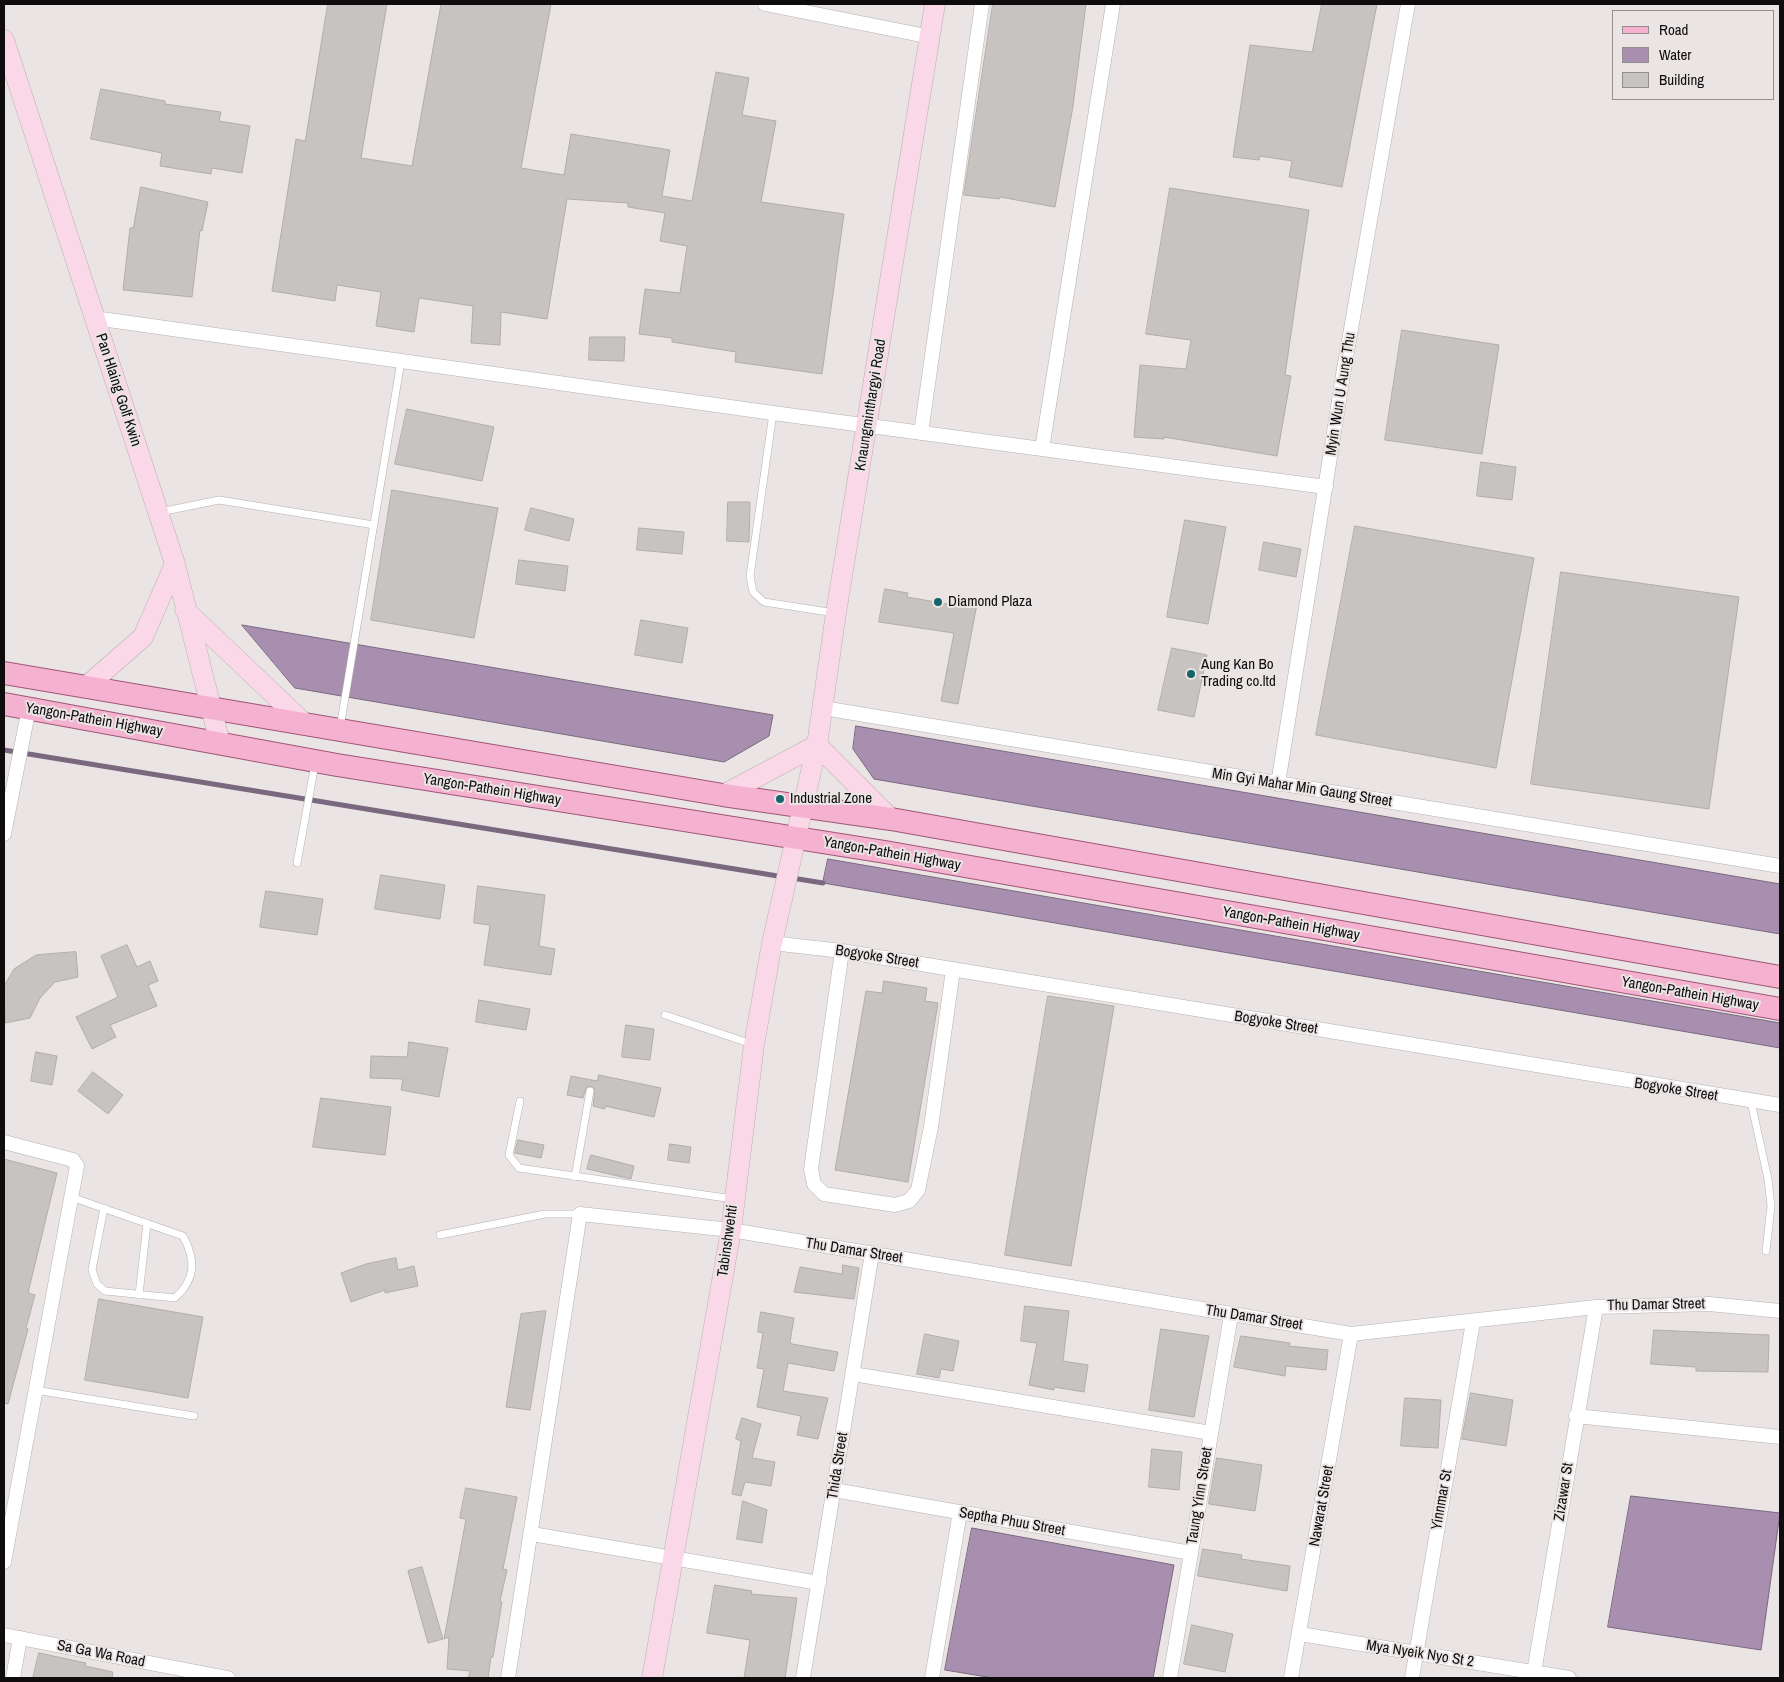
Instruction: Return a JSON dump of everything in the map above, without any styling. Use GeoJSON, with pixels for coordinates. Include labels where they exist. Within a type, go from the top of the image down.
{"type":"FeatureCollection","features":[{"type":"Feature","properties":{"kind":"main road","name":"Yangon-Pathein Highway"},"geometry":{"type":"LineString","coordinates":[[4,673],[723,795],[804,805],[891,819],[1780,977]]}},
{"type":"Feature","properties":{"kind":"main road","name":"Yangon-Pathein Highway"},"geometry":{"type":"LineString","coordinates":[[4,704],[315,761],[797,838],[1780,1010]]}},
{"type":"Feature","properties":{"kind":"street"},"geometry":{"type":"LineString","coordinates":[[765,4],[930,37]]}},
{"type":"Feature","properties":{"kind":"street","name":"Knaungminthargyi Road"},"geometry":{"type":"LineString","coordinates":[[804,805],[817,745],[836,613],[935,4]]}},
{"type":"Feature","properties":{"kind":"street"},"geometry":{"type":"LineString","coordinates":[[921,433],[982,4]]}},
{"type":"Feature","properties":{"kind":"street"},"geometry":{"type":"LineString","coordinates":[[1042,449],[1113,4]]}},
{"type":"Feature","properties":{"kind":"street","name":"Myin Wun U Aung Thu"},"geometry":{"type":"LineString","coordinates":[[1278,784],[1408,4]]}},
{"type":"Feature","properties":{"kind":"street","name":"Pan Hlaing Golf Kwin"},"geometry":{"type":"LineString","coordinates":[[4,40],[175,564],[185,610],[220,743]]}},
{"type":"Feature","properties":{"kind":"street"},"geometry":{"type":"LineString","coordinates":[[94,318],[867,426],[1326,487]]}},
{"type":"Feature","properties":{"kind":"street"},"geometry":{"type":"LineString","coordinates":[[87,686],[143,637],[175,564]]}},
{"type":"Feature","properties":{"kind":"street"},"geometry":{"type":"LineString","coordinates":[[185,610],[306,725]]}},
{"type":"Feature","properties":{"kind":"street"},"geometry":{"type":"LineString","coordinates":[[4,834],[29,708]]}},
{"type":"Feature","properties":{"kind":"street","name":"Min Gyi Mahar Min Gaung Street"},"geometry":{"type":"LineString","coordinates":[[823,708],[1780,866]]}},
{"type":"Feature","properties":{"kind":"street"},"geometry":{"type":"LineString","coordinates":[[723,795],[817,745],[891,819]]}},
{"type":"Feature","properties":{"kind":"street","name":"Tabinshwehti"},"geometry":{"type":"LineString","coordinates":[[652,1678],[731,1230],[754,1045],[772,943],[804,805]]}},
{"type":"Feature","properties":{"kind":"street","name":"Bogyoke Street"},"geometry":{"type":"LineString","coordinates":[[772,943],[842,950],[1751,1102],[1780,1105]]}},
{"type":"Feature","properties":{"kind":"street"},"geometry":{"type":"LineString","coordinates":[[842,950],[810,1169],[814,1184],[824,1194],[895,1205],[909,1201],[918,1190],[930,1127],[953,970]]}},
{"type":"Feature","properties":{"kind":"street"},"geometry":{"type":"LineString","coordinates":[[4,1142],[73,1160],[77,1166],[4,1562]]}},
{"type":"Feature","properties":{"kind":"street"},"geometry":{"type":"LineString","coordinates":[[508,1678],[532,1534],[580,1214]]}},
{"type":"Feature","properties":{"kind":"street","name":"Thu Damar Street"},"geometry":{"type":"LineString","coordinates":[[580,1214],[731,1230],[1351,1334],[1596,1307],[1709,1304],[1780,1311]]}},
{"type":"Feature","properties":{"kind":"street","name":"Thida Street"},"geometry":{"type":"LineString","coordinates":[[803,1678],[872,1253]]}},
{"type":"Feature","properties":{"kind":"street","name":"Zizawar St"},"geometry":{"type":"LineString","coordinates":[[1534,1675],[1576,1416],[1596,1307]]}},
{"type":"Feature","properties":{"kind":"street","name":"Taung Yinn Street"},"geometry":{"type":"LineString","coordinates":[[1170,1678],[1231,1315]]}},
{"type":"Feature","properties":{"kind":"street","name":"Yinnmar St"},"geometry":{"type":"LineString","coordinates":[[1412,1678],[1473,1322]]}},
{"type":"Feature","properties":{"kind":"street","name":"Nawarat Street"},"geometry":{"type":"LineString","coordinates":[[1291,1678],[1351,1334]]}},
{"type":"Feature","properties":{"kind":"street"},"geometry":{"type":"LineString","coordinates":[[853,1374],[1211,1433]]}},
{"type":"Feature","properties":{"kind":"street"},"geometry":{"type":"LineString","coordinates":[[1576,1416],[1780,1437]]}},
{"type":"Feature","properties":{"kind":"street","name":"Septha Phuu Street"},"geometry":{"type":"LineString","coordinates":[[834,1490],[1191,1553]]}},
{"type":"Feature","properties":{"kind":"street"},"geometry":{"type":"LineString","coordinates":[[932,1678],[960,1512]]}},
{"type":"Feature","properties":{"kind":"street"},"geometry":{"type":"LineString","coordinates":[[532,1534],[819,1583]]}},
{"type":"Feature","properties":{"kind":"street","name":"Mya Nyeik Nyo St 2"},"geometry":{"type":"LineString","coordinates":[[1300,1634],[1534,1675],[1569,1678]]}},
{"type":"Feature","properties":{"kind":"street","name":"Sa Ga Wa Road"},"geometry":{"type":"LineString","coordinates":[[4,1635],[169,1672],[228,1678]]}},
{"type":"Feature","properties":{"kind":"street"},"geometry":{"type":"LineString","coordinates":[[13,1678],[20,1638]]}},
{"type":"Feature","properties":{"kind":"lane"},"geometry":{"type":"LineString","coordinates":[[339,731],[401,361]]}},
{"type":"Feature","properties":{"kind":"lane"},"geometry":{"type":"LineString","coordinates":[[773,413],[750,576],[753,592],[764,602],[836,613]]}},
{"type":"Feature","properties":{"kind":"lane"},"geometry":{"type":"LineString","coordinates":[[158,512],[219,500],[374,525]]}},
{"type":"Feature","properties":{"kind":"lane"},"geometry":{"type":"LineString","coordinates":[[297,863],[315,761]]}},
{"type":"Feature","properties":{"kind":"lane"},"geometry":{"type":"LineString","coordinates":[[664,1015],[754,1045]]}},
{"type":"Feature","properties":{"kind":"lane"},"geometry":{"type":"LineString","coordinates":[[575,1176],[590,1091]]}},
{"type":"Feature","properties":{"kind":"lane"},"geometry":{"type":"LineString","coordinates":[[520,1100],[509,1155],[519,1168],[734,1199]]}},
{"type":"Feature","properties":{"kind":"lane"},"geometry":{"type":"LineString","coordinates":[[1751,1102],[1770,1197],[1766,1251]]}},
{"type":"Feature","properties":{"kind":"lane"},"geometry":{"type":"LineString","coordinates":[[71,1197],[104,1208],[183,1236],[190,1250],[192,1274],[186,1289],[175,1298],[105,1291],[97,1284],[92,1270],[104,1208]]}},
{"type":"Feature","properties":{"kind":"lane"},"geometry":{"type":"LineString","coordinates":[[440,1235],[544,1214],[580,1214]]}},
{"type":"Feature","properties":{"kind":"lane"},"geometry":{"type":"LineString","coordinates":[[139,1295],[147,1223]]}},
{"type":"Feature","properties":{"kind":"lane"},"geometry":{"type":"LineString","coordinates":[[36,1390],[194,1416]]}},
{"type":"Feature","properties":{"kind":"water"},"geometry":{"type":"Polygon","coordinates":[[[242,625],[773,715],[769,736],[724,762],[295,688],[242,625]]]}},
{"type":"Feature","properties":{"kind":"water"},"geometry":{"type":"Polygon","coordinates":[[[856,726],[1780,884],[1780,934],[874,779],[853,749],[856,726]]]}},
{"type":"Feature","properties":{"kind":"water"},"geometry":{"type":"Polygon","coordinates":[[[828,859],[1780,1023],[1780,1048],[823,883],[828,859]]]}},
{"type":"Feature","properties":{"kind":"water"},"geometry":{"type":"Polygon","coordinates":[[[1631,1496],[1780,1513],[1761,1650],[1608,1627],[1631,1496]]]}},
{"type":"Feature","properties":{"kind":"water"},"geometry":{"type":"Polygon","coordinates":[[[972,1528],[1174,1565],[1153,1678],[993,1678],[945,1670],[972,1528]]]}},
{"type":"Feature","properties":{"kind":"building"},"geometry":{"type":"Polygon","coordinates":[[[328,4],[387,4],[361,158],[412,166],[441,4],[551,4],[521,168],[564,175],[571,134],[670,150],[662,196],[692,201],[716,72],[749,78],[742,115],[776,121],[761,202],[844,214],[822,374],[735,362],[736,352],[672,342],[672,338],[639,334],[645,289],[680,293],[687,246],[660,241],[665,213],[628,207],[628,203],[567,199],[547,319],[501,312],[500,345],[471,343],[473,306],[419,298],[414,332],[376,326],[381,292],[337,285],[335,301],[272,291],[296,139],[305,141],[328,4]]]}},
{"type":"Feature","properties":{"kind":"building"},"geometry":{"type":"Polygon","coordinates":[[[993,4],[1086,4],[1073,106],[1055,207],[1000,197],[999,199],[964,195],[993,4]]]}},
{"type":"Feature","properties":{"kind":"building"},"geometry":{"type":"Polygon","coordinates":[[[1322,4],[1377,4],[1342,187],[1289,177],[1292,161],[1260,156],[1259,160],[1233,157],[1250,45],[1312,52],[1322,4]]]}},
{"type":"Feature","properties":{"kind":"building"},"geometry":{"type":"Polygon","coordinates":[[[101,89],[165,101],[165,104],[221,112],[219,121],[250,126],[242,173],[212,168],[211,174],[160,166],[162,153],[91,139],[101,89]]]}},
{"type":"Feature","properties":{"kind":"building"},"geometry":{"type":"Polygon","coordinates":[[[141,187],[208,202],[202,231],[200,230],[192,297],[123,290],[130,228],[133,228],[141,187]]]}},
{"type":"Feature","properties":{"kind":"building"},"geometry":{"type":"Polygon","coordinates":[[[1170,188],[1309,210],[1285,375],[1291,376],[1277,456],[1164,437],[1164,439],[1134,437],[1140,365],[1186,369],[1191,340],[1146,334],[1170,188]]]}},
{"type":"Feature","properties":{"kind":"building"},"geometry":{"type":"Polygon","coordinates":[[[1402,330],[1499,345],[1482,454],[1385,440],[1402,330]]]}},
{"type":"Feature","properties":{"kind":"building"},"geometry":{"type":"Polygon","coordinates":[[[590,337],[625,337],[624,361],[589,360],[590,337]]]}},
{"type":"Feature","properties":{"kind":"building"},"geometry":{"type":"Polygon","coordinates":[[[407,409],[494,427],[482,481],[395,464],[407,409]]]}},
{"type":"Feature","properties":{"kind":"building"},"geometry":{"type":"Polygon","coordinates":[[[1481,462],[1516,467],[1512,500],[1477,496],[1481,462]]]}},
{"type":"Feature","properties":{"kind":"building"},"geometry":{"type":"Polygon","coordinates":[[[392,490],[498,508],[474,638],[371,620],[392,490]]]}},
{"type":"Feature","properties":{"kind":"building"},"geometry":{"type":"Polygon","coordinates":[[[728,502],[750,502],[749,542],[727,541],[728,502]]]}},
{"type":"Feature","properties":{"kind":"building"},"geometry":{"type":"Polygon","coordinates":[[[531,508],[574,519],[569,541],[525,530],[531,508]]]}},
{"type":"Feature","properties":{"kind":"building"},"geometry":{"type":"Polygon","coordinates":[[[1185,520],[1226,527],[1208,624],[1167,617],[1185,520]]]}},
{"type":"Feature","properties":{"kind":"building"},"geometry":{"type":"Polygon","coordinates":[[[1355,526],[1534,558],[1496,768],[1316,735],[1355,526]]]}},
{"type":"Feature","properties":{"kind":"building"},"geometry":{"type":"Polygon","coordinates":[[[639,528],[684,532],[682,554],[637,550],[639,528]]]}},
{"type":"Feature","properties":{"kind":"building"},"geometry":{"type":"Polygon","coordinates":[[[1264,542],[1301,549],[1296,577],[1259,570],[1264,542]]]}},
{"type":"Feature","properties":{"kind":"building"},"geometry":{"type":"Polygon","coordinates":[[[519,560],[568,566],[565,591],[516,584],[519,560]]]}},
{"type":"Feature","properties":{"kind":"building"},"geometry":{"type":"Polygon","coordinates":[[[1561,572],[1739,597],[1709,809],[1531,784],[1561,572]]]}},
{"type":"Feature","properties":{"kind":"building"},"geometry":{"type":"Polygon","coordinates":[[[885,589],[908,593],[907,597],[959,606],[960,600],[977,604],[958,704],[941,701],[954,633],[879,622],[885,589]]]}},
{"type":"Feature","properties":{"kind":"building"},"geometry":{"type":"Polygon","coordinates":[[[641,620],[688,628],[682,663],[635,655],[641,620]]]}},
{"type":"Feature","properties":{"kind":"building"},"geometry":{"type":"Polygon","coordinates":[[[1172,648],[1207,655],[1194,717],[1158,710],[1172,648]]]}},
{"type":"Feature","properties":{"kind":"building"},"geometry":{"type":"Polygon","coordinates":[[[381,875],[445,885],[440,919],[375,909],[381,875]]]}},
{"type":"Feature","properties":{"kind":"building"},"geometry":{"type":"Polygon","coordinates":[[[478,886],[545,895],[539,946],[555,949],[551,975],[484,965],[490,925],[474,923],[478,886]]]}},
{"type":"Feature","properties":{"kind":"building"},"geometry":{"type":"Polygon","coordinates":[[[266,891],[323,899],[317,935],[260,927],[266,891]]]}},
{"type":"Feature","properties":{"kind":"building"},"geometry":{"type":"Polygon","coordinates":[[[127,945],[137,967],[150,961],[158,981],[148,985],[157,1006],[110,1025],[116,1037],[92,1049],[76,1017],[118,997],[101,956],[127,945]]]}},
{"type":"Feature","properties":{"kind":"building"},"geometry":{"type":"Polygon","coordinates":[[[76,952],[78,977],[55,982],[40,998],[30,1018],[5,1023],[4,986],[14,969],[36,955],[76,952]]]}},
{"type":"Feature","properties":{"kind":"building"},"geometry":{"type":"Polygon","coordinates":[[[884,981],[927,988],[925,1001],[938,1003],[908,1182],[835,1170],[866,991],[882,993],[884,981]]]}},
{"type":"Feature","properties":{"kind":"building"},"geometry":{"type":"Polygon","coordinates":[[[1048,996],[1114,1006],[1071,1266],[1005,1255],[1048,996]]]}},
{"type":"Feature","properties":{"kind":"building"},"geometry":{"type":"Polygon","coordinates":[[[479,1000],[530,1009],[526,1030],[476,1022],[479,1000]]]}},
{"type":"Feature","properties":{"kind":"building"},"geometry":{"type":"Polygon","coordinates":[[[626,1025],[654,1029],[650,1060],[622,1057],[626,1025]]]}},
{"type":"Feature","properties":{"kind":"building"},"geometry":{"type":"Polygon","coordinates":[[[409,1042],[448,1048],[439,1097],[401,1090],[403,1079],[370,1078],[371,1056],[407,1057],[409,1042]]]}},
{"type":"Feature","properties":{"kind":"building"},"geometry":{"type":"Polygon","coordinates":[[[36,1052],[57,1056],[52,1085],[31,1081],[36,1052]]]}},
{"type":"Feature","properties":{"kind":"building"},"geometry":{"type":"Polygon","coordinates":[[[93,1072],[123,1095],[108,1114],[78,1091],[93,1072]]]}},
{"type":"Feature","properties":{"kind":"building"},"geometry":{"type":"Polygon","coordinates":[[[599,1075],[661,1088],[654,1117],[605,1106],[605,1109],[593,1106],[595,1091],[591,1086],[586,1088],[583,1098],[567,1095],[571,1076],[597,1081],[599,1075]]]}},
{"type":"Feature","properties":{"kind":"building"},"geometry":{"type":"Polygon","coordinates":[[[321,1098],[391,1107],[385,1155],[313,1147],[321,1098]]]}},
{"type":"Feature","properties":{"kind":"building"},"geometry":{"type":"Polygon","coordinates":[[[518,1140],[544,1145],[541,1158],[515,1153],[518,1140]]]}},
{"type":"Feature","properties":{"kind":"building"},"geometry":{"type":"Polygon","coordinates":[[[670,1144],[691,1147],[689,1163],[668,1160],[670,1144]]]}},
{"type":"Feature","properties":{"kind":"building"},"geometry":{"type":"Polygon","coordinates":[[[591,1155],[634,1166],[631,1179],[587,1169],[591,1155]]]}},
{"type":"Feature","properties":{"kind":"building"},"geometry":{"type":"Polygon","coordinates":[[[4,1159],[57,1173],[28,1293],[35,1295],[26,1328],[28,1329],[8,1404],[4,1403],[4,1159]]]}},
{"type":"Feature","properties":{"kind":"building"},"geometry":{"type":"Polygon","coordinates":[[[396,1258],[398,1270],[414,1266],[418,1286],[385,1293],[385,1290],[351,1302],[341,1273],[366,1264],[396,1258]]]}},
{"type":"Feature","properties":{"kind":"building"},"geometry":{"type":"Polygon","coordinates":[[[843,1265],[859,1268],[854,1299],[794,1292],[800,1267],[842,1274],[843,1265]]]}},
{"type":"Feature","properties":{"kind":"building"},"geometry":{"type":"Polygon","coordinates":[[[99,1299],[203,1317],[188,1398],[85,1380],[99,1299]]]}},
{"type":"Feature","properties":{"kind":"building"},"geometry":{"type":"Polygon","coordinates":[[[1025,1306],[1069,1311],[1063,1361],[1088,1365],[1084,1392],[1054,1387],[1054,1390],[1029,1385],[1037,1343],[1021,1341],[1025,1306]]]}},
{"type":"Feature","properties":{"kind":"building"},"geometry":{"type":"Polygon","coordinates":[[[546,1311],[530,1410],[506,1407],[521,1314],[546,1311]]]}},
{"type":"Feature","properties":{"kind":"building"},"geometry":{"type":"Polygon","coordinates":[[[761,1312],[794,1318],[790,1342],[792,1344],[838,1352],[834,1371],[788,1363],[783,1391],[828,1398],[818,1439],[797,1435],[801,1416],[757,1407],[764,1369],[757,1368],[763,1333],[758,1332],[761,1312]]]}},
{"type":"Feature","properties":{"kind":"building"},"geometry":{"type":"Polygon","coordinates":[[[1161,1329],[1209,1336],[1194,1417],[1149,1410],[1161,1329]]]}},
{"type":"Feature","properties":{"kind":"building"},"geometry":{"type":"Polygon","coordinates":[[[1654,1330],[1769,1335],[1768,1372],[1696,1371],[1696,1367],[1651,1364],[1654,1330]]]}},
{"type":"Feature","properties":{"kind":"building"},"geometry":{"type":"Polygon","coordinates":[[[925,1334],[959,1341],[953,1371],[941,1369],[939,1378],[917,1374],[925,1334]]]}},
{"type":"Feature","properties":{"kind":"building"},"geometry":{"type":"Polygon","coordinates":[[[1241,1336],[1290,1343],[1289,1346],[1328,1350],[1326,1370],[1286,1366],[1285,1376],[1234,1367],[1241,1336]]]}},
{"type":"Feature","properties":{"kind":"building"},"geometry":{"type":"Polygon","coordinates":[[[1471,1393],[1513,1400],[1506,1446],[1462,1439],[1471,1393]]]}},
{"type":"Feature","properties":{"kind":"building"},"geometry":{"type":"Polygon","coordinates":[[[1405,1398],[1441,1400],[1438,1448],[1401,1446],[1405,1398]]]}},
{"type":"Feature","properties":{"kind":"building"},"geometry":{"type":"Polygon","coordinates":[[[742,1418],[761,1424],[752,1458],[775,1462],[771,1486],[745,1482],[741,1496],[732,1494],[741,1441],[736,1439],[742,1418]]]}},
{"type":"Feature","properties":{"kind":"building"},"geometry":{"type":"Polygon","coordinates":[[[1152,1449],[1182,1452],[1179,1490],[1149,1487],[1152,1449]]]}},
{"type":"Feature","properties":{"kind":"building"},"geometry":{"type":"Polygon","coordinates":[[[1217,1458],[1262,1465],[1255,1511],[1209,1504],[1217,1458]]]}},
{"type":"Feature","properties":{"kind":"building"},"geometry":{"type":"Polygon","coordinates":[[[466,1488],[517,1497],[503,1569],[507,1570],[500,1601],[502,1602],[488,1678],[468,1678],[470,1671],[447,1669],[449,1637],[444,1639],[466,1519],[460,1518],[466,1488]]]}},
{"type":"Feature","properties":{"kind":"building"},"geometry":{"type":"Polygon","coordinates":[[[743,1501],[767,1510],[762,1543],[737,1539],[743,1501]]]}},
{"type":"Feature","properties":{"kind":"building"},"geometry":{"type":"Polygon","coordinates":[[[1203,1549],[1242,1555],[1241,1559],[1290,1566],[1287,1591],[1198,1576],[1203,1549]]]}},
{"type":"Feature","properties":{"kind":"building"},"geometry":{"type":"Polygon","coordinates":[[[422,1567],[443,1639],[428,1643],[408,1571],[422,1567]]]}},
{"type":"Feature","properties":{"kind":"building"},"geometry":{"type":"Polygon","coordinates":[[[715,1585],[752,1591],[751,1594],[797,1598],[785,1678],[744,1678],[750,1640],[707,1633],[715,1585]]]}},
{"type":"Feature","properties":{"kind":"building"},"geometry":{"type":"Polygon","coordinates":[[[1192,1625],[1233,1634],[1225,1672],[1184,1664],[1192,1625]]]}},
{"type":"Feature","properties":{"kind":"building"},"geometry":{"type":"Polygon","coordinates":[[[39,1653],[86,1663],[85,1666],[113,1672],[112,1678],[33,1678],[39,1653]]]}},
{"type":"Feature","properties":{"kind":"waterway"},"geometry":{"type":"LineString","coordinates":[[4,750],[784,877]]}},
{"type":"Feature","properties":{"kind":"waterway"},"geometry":{"type":"LineString","coordinates":[[792,878],[823,883]]}},
{"type":"Feature","properties":{"kind":"place","name":"Diamond Plaza"},"geometry":{"type":"Point","coordinates":[938,602]}},
{"type":"Feature","properties":{"kind":"place","name":"Aung Kan Bo Trading co.ltd"},"geometry":{"type":"Point","coordinates":[1191,674]}},
{"type":"Feature","properties":{"kind":"place","name":"Industrial Zone"},"geometry":{"type":"Point","coordinates":[780,799]}}]}
